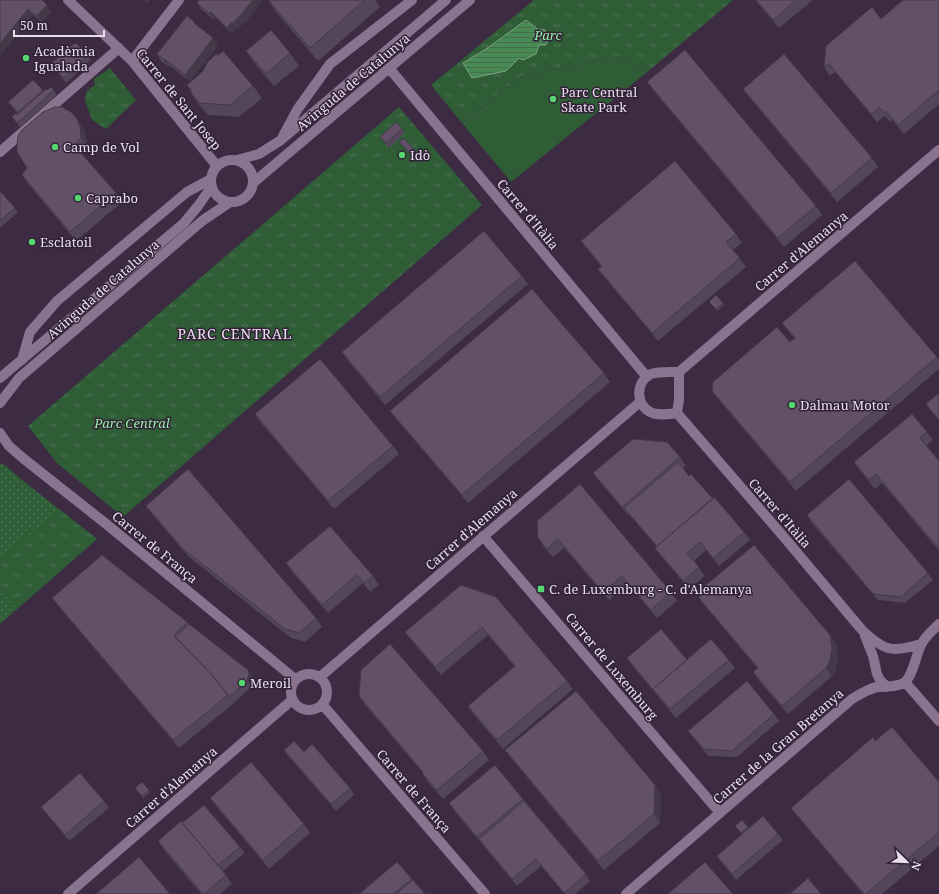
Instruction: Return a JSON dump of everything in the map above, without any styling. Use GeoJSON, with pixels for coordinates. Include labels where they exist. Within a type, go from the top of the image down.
{"type":"FeatureCollection","features":[{"type":"Feature","properties":{"kind":"street","name":"Carrer de Sant Josep"},"geometry":{"type":"LineString","coordinates":[[68,0],[132,61],[217,166]]}},
{"type":"Feature","properties":{"kind":"street"},"geometry":{"type":"LineString","coordinates":[[132,61],[179,0]]}},
{"type":"Feature","properties":{"kind":"street"},"geometry":{"type":"LineString","coordinates":[[281,140],[297,110],[330,64],[412,0]]}},
{"type":"Feature","properties":{"kind":"street","name":"Avinguda de Catalunya"},"geometry":{"type":"LineString","coordinates":[[237,160],[259,154],[281,140],[446,0]]}},
{"type":"Feature","properties":{"kind":"street","name":"Avinguda de Catalunya"},"geometry":{"type":"LineString","coordinates":[[253,183],[470,0]]}},
{"type":"Feature","properties":{"kind":"street"},"geometry":{"type":"LineString","coordinates":[[0,152],[119,48]]}},
{"type":"Feature","properties":{"kind":"street","name":"Carrer d'Itàlia"},"geometry":{"type":"LineString","coordinates":[[389,68],[647,377]]}},
{"type":"Feature","properties":{"kind":"street","name":"Carrer d'Alemanya"},"geometry":{"type":"LineString","coordinates":[[679,372],[939,150]]}},
{"type":"Feature","properties":{"kind":"street"},"geometry":{"type":"LineString","coordinates":[[237,160],[243,162],[251,171],[253,183],[252,188],[246,197],[241,200],[230,202],[218,197],[214,192],[212,182],[213,172],[217,166],[223,162],[237,160]]}},
{"type":"Feature","properties":{"kind":"street"},"geometry":{"type":"LineString","coordinates":[[22,360],[30,332],[58,301],[187,192],[212,182]]}},
{"type":"Feature","properties":{"kind":"street","name":"Avinguda de Catalunya"},"geometry":{"type":"LineString","coordinates":[[0,378],[184,223],[198,206],[212,182]]}},
{"type":"Feature","properties":{"kind":"street","name":"Avinguda de Catalunya"},"geometry":{"type":"LineString","coordinates":[[0,403],[19,378],[202,221],[230,202]]}},
{"type":"Feature","properties":{"kind":"street"},"geometry":{"type":"LineString","coordinates":[[657,372],[679,372],[680,381],[677,413],[655,414],[649,411],[640,402],[639,388],[647,377],[657,372]]}},
{"type":"Feature","properties":{"kind":"street","name":"Carrer d'Alemanya"},"geometry":{"type":"LineString","coordinates":[[320,677],[640,402]]}},
{"type":"Feature","properties":{"kind":"street","name":"Carrer d'Itàlia"},"geometry":{"type":"LineString","coordinates":[[677,413],[862,630],[874,642],[892,649],[906,649],[921,644]]}},
{"type":"Feature","properties":{"kind":"street","name":"Carrer de França"},"geometry":{"type":"LineString","coordinates":[[0,433],[4,446],[295,679]]}},
{"type":"Feature","properties":{"kind":"street","name":"Carrer de Luxemburg"},"geometry":{"type":"LineString","coordinates":[[484,536],[720,813]]}},
{"type":"Feature","properties":{"kind":"street"},"geometry":{"type":"LineString","coordinates":[[939,624],[928,634],[921,644],[911,673],[905,682],[939,720]]}},
{"type":"Feature","properties":{"kind":"street","name":"Carrer d'Itàlia"},"geometry":{"type":"LineString","coordinates":[[862,630],[868,641],[880,680],[887,687]]}},
{"type":"Feature","properties":{"kind":"street"},"geometry":{"type":"LineString","coordinates":[[307,674],[314,674],[320,677],[325,683],[327,690],[326,698],[322,704],[317,709],[306,710],[296,706],[290,694],[295,679],[301,675],[307,674]]}},
{"type":"Feature","properties":{"kind":"street","name":"Carrer de la Gran Bretanya"},"geometry":{"type":"LineString","coordinates":[[626,894],[852,699],[866,690],[898,685],[905,682]]}},
{"type":"Feature","properties":{"kind":"street","name":"Carrer d'Alemanya"},"geometry":{"type":"LineString","coordinates":[[68,894],[292,700]]}},
{"type":"Feature","properties":{"kind":"street","name":"Carrer de França"},"geometry":{"type":"LineString","coordinates":[[322,704],[485,894]]}},
{"type":"Feature","properties":{"kind":"green space","name":"Parc"},"geometry":{"type":"Polygon","coordinates":[[[534,0],[733,0],[646,73],[621,56],[521,76],[462,123],[431,85],[534,0]]]}},
{"type":"Feature","properties":{"kind":"green space","name":"Parc Central Skate Park"},"geometry":{"type":"Polygon","coordinates":[[[621,56],[646,73],[511,182],[462,123],[521,76],[621,56]]]}},
{"type":"Feature","properties":{"kind":"green space"},"geometry":{"type":"Polygon","coordinates":[[[110,68],[136,100],[106,129],[92,120],[85,100],[87,91],[95,85],[94,79],[110,68]]]}},
{"type":"Feature","properties":{"kind":"green space","name":"Parc Central"},"geometry":{"type":"Polygon","coordinates":[[[399,107],[482,205],[123,517],[57,463],[28,426],[399,107]]]}},
{"type":"Feature","properties":{"kind":"green space"},"geometry":{"type":"Polygon","coordinates":[[[0,463],[6,466],[97,539],[0,624],[0,463]]]}},
{"type":"Feature","properties":{"kind":"green space"},"geometry":{"type":"Polygon","coordinates":[[[59,509],[97,539],[17,609],[0,591],[0,560],[59,509]]]}},
{"type":"Feature","properties":{"kind":"shaded area"},"geometry":{"type":"Polygon","coordinates":[[[526,20],[537,29],[545,30],[545,38],[548,41],[546,45],[539,45],[536,54],[523,60],[519,58],[506,71],[472,78],[463,63],[486,49],[526,20]]]}},
{"type":"Feature","properties":{"kind":"building"},"geometry":{"type":"Polygon","coordinates":[[[0,0],[42,0],[47,5],[37,16],[28,9],[0,44],[0,0]]]}},
{"type":"Feature","properties":{"kind":"building"},"geometry":{"type":"Polygon","coordinates":[[[199,0],[253,0],[234,23],[232,22],[227,28],[211,12],[210,14],[197,3],[199,0]]]}},
{"type":"Feature","properties":{"kind":"building"},"geometry":{"type":"Polygon","coordinates":[[[268,0],[365,0],[310,48],[268,0]]]}},
{"type":"Feature","properties":{"kind":"building"},"geometry":{"type":"Polygon","coordinates":[[[756,0],[796,0],[773,20],[756,0]]]}},
{"type":"Feature","properties":{"kind":"building"},"geometry":{"type":"Polygon","coordinates":[[[903,0],[939,0],[939,90],[898,125],[886,111],[884,113],[879,107],[871,114],[829,64],[824,67],[826,46],[872,7],[881,19],[903,0]]]}},
{"type":"Feature","properties":{"kind":"building"},"geometry":{"type":"Polygon","coordinates":[[[187,16],[213,38],[185,75],[157,54],[187,16]]]}},
{"type":"Feature","properties":{"kind":"building"},"geometry":{"type":"Polygon","coordinates":[[[271,30],[290,53],[266,74],[246,51],[271,30]]]}},
{"type":"Feature","properties":{"kind":"building"},"geometry":{"type":"Polygon","coordinates":[[[76,43],[88,56],[63,78],[51,64],[69,45],[70,47],[76,43]]]}},
{"type":"Feature","properties":{"kind":"building"},"geometry":{"type":"Polygon","coordinates":[[[685,50],[816,206],[778,238],[647,82],[685,50]]]}},
{"type":"Feature","properties":{"kind":"building"},"geometry":{"type":"Polygon","coordinates":[[[223,51],[253,86],[230,105],[199,103],[187,85],[203,71],[207,63],[216,54],[219,55],[223,51]]]}},
{"type":"Feature","properties":{"kind":"building"},"geometry":{"type":"Polygon","coordinates":[[[784,54],[872,158],[831,193],[743,89],[784,54]]]}},
{"type":"Feature","properties":{"kind":"building"},"geometry":{"type":"Polygon","coordinates":[[[33,80],[43,90],[18,112],[8,102],[33,80]]]}},
{"type":"Feature","properties":{"kind":"building"},"geometry":{"type":"Polygon","coordinates":[[[51,87],[54,90],[17,123],[12,117],[16,113],[17,115],[46,89],[47,90],[51,87]]]}},
{"type":"Feature","properties":{"kind":"building"},"geometry":{"type":"Polygon","coordinates":[[[55,107],[62,107],[71,112],[77,119],[80,127],[81,138],[74,145],[116,193],[70,232],[22,175],[27,168],[17,152],[18,136],[22,130],[43,112],[55,107]]]}},
{"type":"Feature","properties":{"kind":"building"},"geometry":{"type":"Polygon","coordinates":[[[396,122],[402,129],[386,143],[380,137],[396,122]]]}},
{"type":"Feature","properties":{"kind":"building"},"geometry":{"type":"Polygon","coordinates":[[[404,138],[419,155],[415,159],[399,142],[404,138]]]}},
{"type":"Feature","properties":{"kind":"building"},"geometry":{"type":"Polygon","coordinates":[[[675,161],[736,234],[726,242],[740,258],[652,333],[598,269],[602,266],[581,241],[675,161]]]}},
{"type":"Feature","properties":{"kind":"building"},"geometry":{"type":"Polygon","coordinates":[[[0,191],[15,208],[0,221],[0,191]]]}},
{"type":"Feature","properties":{"kind":"building"},"geometry":{"type":"Polygon","coordinates":[[[484,231],[522,276],[380,397],[342,352],[484,231]]]}},
{"type":"Feature","properties":{"kind":"building"},"geometry":{"type":"Polygon","coordinates":[[[855,261],[937,357],[790,482],[712,391],[713,382],[777,327],[790,342],[795,338],[782,323],[855,261]]]}},
{"type":"Feature","properties":{"kind":"building"},"geometry":{"type":"Polygon","coordinates":[[[532,289],[604,373],[462,495],[390,411],[532,289]]]}},
{"type":"Feature","properties":{"kind":"building"},"geometry":{"type":"Polygon","coordinates":[[[716,295],[723,303],[716,309],[709,302],[716,295]]]}},
{"type":"Feature","properties":{"kind":"building"},"geometry":{"type":"Polygon","coordinates":[[[320,359],[393,446],[328,501],[255,414],[320,359]]]}},
{"type":"Feature","properties":{"kind":"building"},"geometry":{"type":"Polygon","coordinates":[[[939,393],[939,420],[926,404],[939,393]]]}},
{"type":"Feature","properties":{"kind":"building"},"geometry":{"type":"Polygon","coordinates":[[[912,414],[927,432],[920,438],[939,461],[939,549],[876,474],[869,480],[854,462],[912,414]]]}},
{"type":"Feature","properties":{"kind":"building"},"geometry":{"type":"Polygon","coordinates":[[[633,439],[667,442],[680,457],[622,507],[593,473],[633,439]]]}},
{"type":"Feature","properties":{"kind":"building"},"geometry":{"type":"Polygon","coordinates":[[[678,462],[689,476],[691,474],[713,499],[657,546],[624,508],[678,462]]]}},
{"type":"Feature","properties":{"kind":"building"},"geometry":{"type":"Polygon","coordinates":[[[188,469],[316,618],[299,633],[285,629],[182,548],[146,506],[188,469]]]}},
{"type":"Feature","properties":{"kind":"building"},"geometry":{"type":"Polygon","coordinates":[[[849,479],[928,573],[901,597],[873,594],[807,515],[849,479]]]}},
{"type":"Feature","properties":{"kind":"building"},"geometry":{"type":"Polygon","coordinates":[[[580,484],[671,592],[651,610],[622,576],[603,592],[558,539],[547,549],[538,538],[537,521],[580,484]]]}},
{"type":"Feature","properties":{"kind":"building"},"geometry":{"type":"Polygon","coordinates":[[[714,497],[744,532],[713,558],[700,542],[687,553],[699,567],[683,581],[655,548],[714,497]]]}},
{"type":"Feature","properties":{"kind":"building"},"geometry":{"type":"Polygon","coordinates":[[[330,526],[373,576],[364,583],[357,575],[322,605],[286,563],[330,526]]]}},
{"type":"Feature","properties":{"kind":"building"},"geometry":{"type":"Polygon","coordinates":[[[754,545],[830,635],[832,649],[829,663],[826,668],[782,706],[753,672],[758,668],[699,598],[700,590],[754,545]]]}},
{"type":"Feature","properties":{"kind":"building"},"geometry":{"type":"Polygon","coordinates":[[[102,555],[187,622],[174,635],[211,674],[228,695],[173,740],[52,598],[102,555]]]}},
{"type":"Feature","properties":{"kind":"building"},"geometry":{"type":"Polygon","coordinates":[[[461,585],[496,597],[567,681],[497,740],[468,706],[515,666],[482,627],[435,667],[405,632],[461,585]]]}},
{"type":"Feature","properties":{"kind":"building"},"geometry":{"type":"Polygon","coordinates":[[[189,624],[248,670],[249,674],[247,681],[229,697],[211,674],[175,637],[189,624]]]}},
{"type":"Feature","properties":{"kind":"building"},"geometry":{"type":"Polygon","coordinates":[[[661,629],[687,660],[653,689],[654,691],[627,658],[661,629]]]}},
{"type":"Feature","properties":{"kind":"building"},"geometry":{"type":"Polygon","coordinates":[[[711,639],[729,660],[670,709],[653,689],[711,639]]]}},
{"type":"Feature","properties":{"kind":"building"},"geometry":{"type":"Polygon","coordinates":[[[390,644],[483,751],[437,790],[359,696],[361,670],[390,644]]]}},
{"type":"Feature","properties":{"kind":"building"},"geometry":{"type":"Polygon","coordinates":[[[747,681],[774,714],[732,751],[704,749],[688,731],[747,681]]]}},
{"type":"Feature","properties":{"kind":"building"},"geometry":{"type":"Polygon","coordinates":[[[576,691],[655,785],[654,814],[598,861],[505,750],[576,691]]]}},
{"type":"Feature","properties":{"kind":"building"},"geometry":{"type":"Polygon","coordinates":[[[892,727],[939,782],[939,832],[866,894],[864,894],[791,808],[873,737],[875,741],[892,727]]]}},
{"type":"Feature","properties":{"kind":"building"},"geometry":{"type":"Polygon","coordinates":[[[294,741],[304,752],[312,744],[350,788],[331,804],[284,750],[294,741]]]}},
{"type":"Feature","properties":{"kind":"building"},"geometry":{"type":"Polygon","coordinates":[[[251,762],[304,824],[263,860],[210,798],[251,762]]]}},
{"type":"Feature","properties":{"kind":"building"},"geometry":{"type":"Polygon","coordinates":[[[495,765],[523,799],[477,837],[449,803],[495,765]]]}},
{"type":"Feature","properties":{"kind":"building"},"geometry":{"type":"Polygon","coordinates":[[[80,773],[104,801],[65,835],[41,807],[80,773]]]}},
{"type":"Feature","properties":{"kind":"building"},"geometry":{"type":"Polygon","coordinates":[[[142,782],[149,790],[142,796],[135,788],[142,782]]]}},
{"type":"Feature","properties":{"kind":"building"},"geometry":{"type":"Polygon","coordinates":[[[524,801],[586,874],[564,893],[536,859],[512,879],[479,839],[524,801]]]}},
{"type":"Feature","properties":{"kind":"building"},"geometry":{"type":"Polygon","coordinates":[[[204,805],[240,847],[218,865],[182,823],[204,805]]]}},
{"type":"Feature","properties":{"kind":"building"},"geometry":{"type":"Polygon","coordinates":[[[763,816],[778,834],[732,874],[717,856],[763,816]]]}},
{"type":"Feature","properties":{"kind":"building"},"geometry":{"type":"Polygon","coordinates":[[[742,820],[748,827],[741,833],[735,826],[742,820]]]}},
{"type":"Feature","properties":{"kind":"building"},"geometry":{"type":"Polygon","coordinates":[[[181,821],[226,875],[204,894],[158,841],[181,821]]]}},
{"type":"Feature","properties":{"kind":"building"},"geometry":{"type":"Polygon","coordinates":[[[139,857],[170,894],[96,894],[139,857]]]}},
{"type":"Feature","properties":{"kind":"building"},"geometry":{"type":"Polygon","coordinates":[[[397,862],[412,879],[393,894],[359,894],[397,862]]]}},
{"type":"Feature","properties":{"kind":"building"},"geometry":{"type":"Polygon","coordinates":[[[705,862],[733,894],[668,894],[705,862]]]}},
{"type":"Feature","properties":{"kind":"building"},"geometry":{"type":"Polygon","coordinates":[[[808,878],[821,894],[790,894],[808,878]]]}},
{"type":"Feature","properties":{"kind":"building"},"geometry":{"type":"Polygon","coordinates":[[[413,880],[425,894],[396,894],[413,880]]]}},
{"type":"Feature","properties":{"kind":"place","name":"Acadèmia Igualada"},"geometry":{"type":"Point","coordinates":[26,58]}},
{"type":"Feature","properties":{"kind":"place","name":"Parc Central Skate Park"},"geometry":{"type":"Point","coordinates":[553,99]}},
{"type":"Feature","properties":{"kind":"place","name":"Camp de Vol"},"geometry":{"type":"Point","coordinates":[55,147]}},
{"type":"Feature","properties":{"kind":"place","name":"Idò"},"geometry":{"type":"Point","coordinates":[402,155]}},
{"type":"Feature","properties":{"kind":"place","name":"Caprabo"},"geometry":{"type":"Point","coordinates":[78,198]}},
{"type":"Feature","properties":{"kind":"place","name":"Esclatoil"},"geometry":{"type":"Point","coordinates":[32,242]}},
{"type":"Feature","properties":{"kind":"place","name":"Dalmau Motor"},"geometry":{"type":"Point","coordinates":[792,405]}},
{"type":"Feature","properties":{"kind":"place","name":"C. de Luxemburg - C. d'Alemanya"},"geometry":{"type":"Point","coordinates":[541,589]}},
{"type":"Feature","properties":{"kind":"place","name":"Meroil"},"geometry":{"type":"Point","coordinates":[242,683]}},
{"type":"Feature","properties":{"kind":"district","name":"PARC CENTRAL"},"geometry":{"type":"Point","coordinates":[235,333]}}]}
